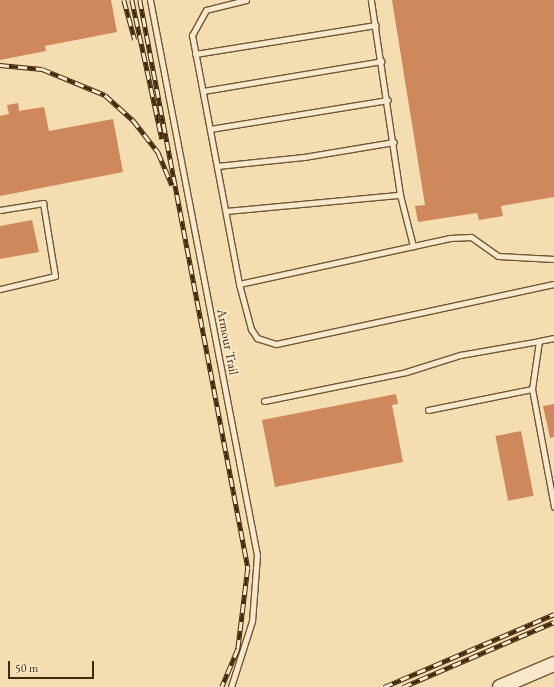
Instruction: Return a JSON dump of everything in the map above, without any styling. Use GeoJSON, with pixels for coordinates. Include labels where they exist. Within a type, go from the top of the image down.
{"type":"FeatureCollection","features":[{"type":"Feature","properties":{"kind":"main road"},"geometry":{"type":"LineString","coordinates":[[500,687],[554,664]]}},
{"type":"Feature","properties":{"kind":"lane","name":"Armour Trail"},"geometry":{"type":"LineString","coordinates":[[150,0],[257,555],[252,621],[231,687]]}},
{"type":"Feature","properties":{"kind":"lane"},"geometry":{"type":"LineString","coordinates":[[246,0],[206,10],[192,35],[240,284],[250,329],[257,338],[276,344],[554,284]]}},
{"type":"Feature","properties":{"kind":"lane"},"geometry":{"type":"LineString","coordinates":[[371,0],[388,100],[400,195],[413,246]]}},
{"type":"Feature","properties":{"kind":"lane"},"geometry":{"type":"LineString","coordinates":[[195,54],[376,25]]}},
{"type":"Feature","properties":{"kind":"lane"},"geometry":{"type":"LineString","coordinates":[[203,91],[382,61]]}},
{"type":"Feature","properties":{"kind":"lane"},"geometry":{"type":"LineString","coordinates":[[210,129],[388,100]]}},
{"type":"Feature","properties":{"kind":"lane"},"geometry":{"type":"LineString","coordinates":[[217,166],[304,158],[394,142]]}},
{"type":"Feature","properties":{"kind":"lane"},"geometry":{"type":"LineString","coordinates":[[226,211],[400,195]]}},
{"type":"Feature","properties":{"kind":"lane"},"geometry":{"type":"LineString","coordinates":[[0,210],[43,203],[55,276],[0,289]]}},
{"type":"Feature","properties":{"kind":"lane"},"geometry":{"type":"LineString","coordinates":[[240,284],[413,246],[471,237],[498,256],[554,259]]}},
{"type":"Feature","properties":{"kind":"lane"},"geometry":{"type":"LineString","coordinates":[[264,402],[406,372],[460,355],[554,338]]}},
{"type":"Feature","properties":{"kind":"lane"},"geometry":{"type":"LineString","coordinates":[[539,341],[532,389],[554,508]]}},
{"type":"Feature","properties":{"kind":"lane"},"geometry":{"type":"LineString","coordinates":[[428,410],[532,389]]}},
{"type":"Feature","properties":{"kind":"building"},"geometry":{"type":"Polygon","coordinates":[[[0,0],[111,0],[117,32],[45,46],[46,51],[0,60],[0,0]]]}},
{"type":"Feature","properties":{"kind":"building"},"geometry":{"type":"Polygon","coordinates":[[[392,0],[554,0],[554,197],[501,206],[503,216],[479,220],[477,213],[418,222],[415,206],[425,205],[392,0]]]}},
{"type":"Feature","properties":{"kind":"building"},"geometry":{"type":"Polygon","coordinates":[[[18,103],[19,111],[44,107],[49,131],[113,119],[123,172],[0,196],[0,116],[9,114],[7,105],[18,103]]]}},
{"type":"Feature","properties":{"kind":"building"},"geometry":{"type":"Polygon","coordinates":[[[32,220],[39,252],[0,259],[0,226],[32,220]]]}},
{"type":"Feature","properties":{"kind":"building"},"geometry":{"type":"Polygon","coordinates":[[[396,394],[398,404],[392,405],[403,462],[275,487],[262,420],[396,394]]]}},
{"type":"Feature","properties":{"kind":"building"},"geometry":{"type":"Polygon","coordinates":[[[554,404],[554,437],[550,438],[543,406],[554,404]]]}},
{"type":"Feature","properties":{"kind":"building"},"geometry":{"type":"Polygon","coordinates":[[[521,431],[534,496],[508,501],[495,436],[521,431]]]}},
{"type":"Feature","properties":{"kind":"railway"},"geometry":{"type":"LineString","coordinates":[[124,0],[135,40]]}},
{"type":"Feature","properties":{"kind":"railway"},"geometry":{"type":"LineString","coordinates":[[132,0],[162,139]]}},
{"type":"Feature","properties":{"kind":"railway"},"geometry":{"type":"LineString","coordinates":[[140,0],[248,568],[238,649],[222,687]]}},
{"type":"Feature","properties":{"kind":"railway"},"geometry":{"type":"LineString","coordinates":[[0,65],[42,69],[105,95],[133,120],[158,152],[172,185]]}},
{"type":"Feature","properties":{"kind":"railway"},"geometry":{"type":"LineString","coordinates":[[384,687],[554,614]]}},
{"type":"Feature","properties":{"kind":"railway"},"geometry":{"type":"LineString","coordinates":[[403,687],[554,622]]}}]}
